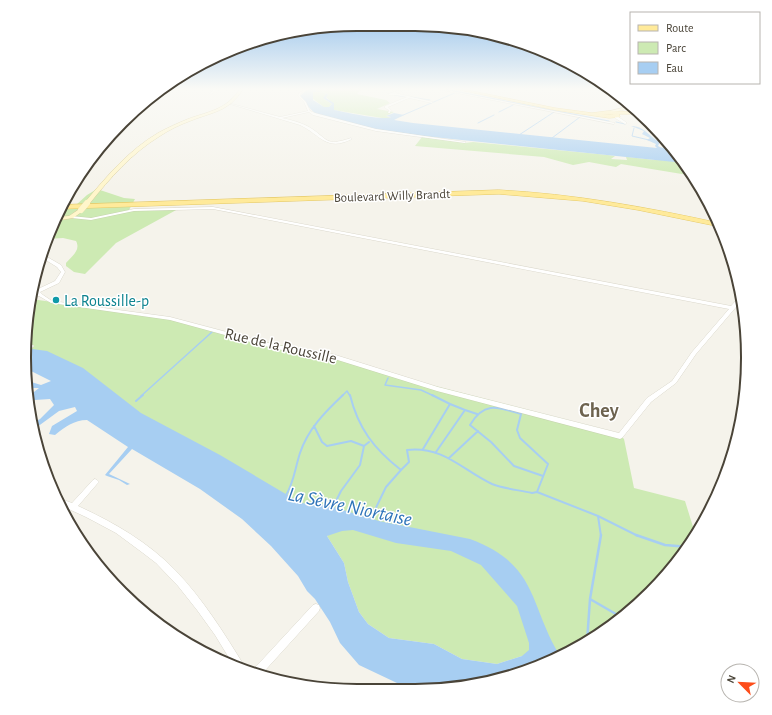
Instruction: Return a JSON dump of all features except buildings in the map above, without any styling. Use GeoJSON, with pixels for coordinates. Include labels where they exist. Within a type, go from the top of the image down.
{"type":"FeatureCollection","features":[{"type":"Feature","properties":{"kind":"main road","name":"Boulevard Willy Brandt"},"geometry":{"type":"LineString","coordinates":[[68,207],[456,193],[515,193],[610,202],[712,224]]}},
{"type":"Feature","properties":{"kind":"street"},"geometry":{"type":"LineString","coordinates":[[71,217],[81,210],[119,164],[150,139],[182,122]]}},
{"type":"Feature","properties":{"kind":"street"},"geometry":{"type":"LineString","coordinates":[[295,122],[307,127],[325,142],[339,143],[350,139]]}},
{"type":"Feature","properties":{"kind":"street"},"geometry":{"type":"LineString","coordinates":[[344,122],[376,130],[465,142]]}},
{"type":"Feature","properties":{"kind":"street"},"geometry":{"type":"LineString","coordinates":[[63,218],[71,217],[91,219],[134,210],[213,208],[732,308],[736,303]]}},
{"type":"Feature","properties":{"kind":"street"},"geometry":{"type":"LineString","coordinates":[[39,292],[57,282],[63,272],[59,266],[46,258]]}},
{"type":"Feature","properties":{"kind":"street","name":"Rue de la Roussille"},"geometry":{"type":"LineString","coordinates":[[39,292],[51,302],[170,319],[276,347],[329,355],[437,390],[620,436],[649,400],[674,382],[694,353],[732,308]]}},
{"type":"Feature","properties":{"kind":"street"},"geometry":{"type":"LineString","coordinates":[[73,507],[95,482]]}},
{"type":"Feature","properties":{"kind":"street"},"geometry":{"type":"LineString","coordinates":[[66,504],[117,531],[144,549],[171,572],[215,628],[236,660]]}},
{"type":"Feature","properties":{"kind":"street"},"geometry":{"type":"LineString","coordinates":[[260,669],[316,608]]}},
{"type":"Feature","properties":{"kind":"green space"},"geometry":{"type":"Polygon","coordinates":[[[422,137],[465,143],[473,142],[615,156],[611,159],[627,160],[626,157],[655,160],[669,152],[685,175],[621,164],[616,167],[589,162],[573,165],[544,157],[415,146],[422,137]]]}},
{"type":"Feature","properties":{"kind":"green space"},"geometry":{"type":"Polygon","coordinates":[[[97,189],[124,198],[135,199],[129,210],[178,209],[116,243],[85,274],[74,272],[66,266],[66,263],[77,250],[76,241],[63,238],[54,239],[69,206],[76,205],[87,195],[97,189]]]}},
{"type":"Feature","properties":{"kind":"green space"},"geometry":{"type":"Polygon","coordinates":[[[36,300],[175,319],[273,344],[317,351],[392,375],[618,433],[624,439],[634,488],[685,501],[693,527],[674,556],[660,573],[630,603],[596,629],[578,640],[544,657],[522,656],[497,664],[462,659],[434,644],[389,638],[368,624],[359,612],[348,582],[344,563],[327,536],[328,535],[31,363],[32,336],[36,300]]]}},
{"type":"Feature","properties":{"kind":"water"},"geometry":{"type":"Polygon","coordinates":[[[348,122],[409,122],[657,148],[655,146],[656,144],[647,140],[650,138],[642,134],[644,131],[631,126],[636,126],[643,130],[660,142],[658,146],[665,149],[676,162],[423,136],[375,129],[348,122]]]}},
{"type":"Feature","properties":{"kind":"water"},"geometry":{"type":"Polygon","coordinates":[[[31,349],[47,351],[83,368],[141,413],[220,455],[301,503],[327,505],[379,521],[470,539],[492,549],[509,561],[520,573],[529,587],[557,651],[519,667],[499,673],[478,678],[436,683],[400,684],[359,665],[340,643],[330,622],[298,576],[271,546],[242,519],[200,489],[132,449],[109,474],[130,484],[127,485],[119,480],[105,475],[128,447],[87,420],[74,423],[55,435],[49,434],[52,426],[77,411],[75,407],[59,411],[38,426],[37,421],[54,405],[50,399],[34,400],[33,393],[39,388],[33,389],[32,382],[41,385],[51,381],[32,371],[31,349]],[[353,530],[342,531],[327,536],[344,563],[348,582],[359,612],[368,624],[389,638],[434,644],[462,659],[497,664],[522,656],[529,650],[529,643],[517,606],[481,565],[451,551],[396,543],[353,530]]]}},
{"type":"Feature","properties":{"kind":"waterway"},"geometry":{"type":"LineString","coordinates":[[519,135],[538,122]]}},
{"type":"Feature","properties":{"kind":"waterway"},"geometry":{"type":"LineString","coordinates":[[552,138],[573,122]]}},
{"type":"Feature","properties":{"kind":"waterway"},"geometry":{"type":"LineString","coordinates":[[618,122],[625,124]]}},
{"type":"Feature","properties":{"kind":"waterway"},"geometry":{"type":"LineString","coordinates":[[634,128],[632,136],[649,140]]}},
{"type":"Feature","properties":{"kind":"waterway"},"geometry":{"type":"LineString","coordinates":[[141,396],[212,332]]}},
{"type":"Feature","properties":{"kind":"waterway"},"geometry":{"type":"LineString","coordinates":[[388,378],[385,385],[421,390],[434,396]]}},
{"type":"Feature","properties":{"kind":"waterway"},"geometry":{"type":"LineString","coordinates":[[314,426],[347,391],[350,396]]}},
{"type":"Feature","properties":{"kind":"waterway"},"geometry":{"type":"LineString","coordinates":[[136,401],[143,395]]}},
{"type":"Feature","properties":{"kind":"waterway"},"geometry":{"type":"LineString","coordinates":[[350,395],[353,407],[368,437],[375,446],[401,470]]}},
{"type":"Feature","properties":{"kind":"waterway"},"geometry":{"type":"LineString","coordinates":[[434,396],[450,404]]}},
{"type":"Feature","properties":{"kind":"waterway"},"geometry":{"type":"LineString","coordinates":[[423,449],[450,404]]}},
{"type":"Feature","properties":{"kind":"waterway"},"geometry":{"type":"LineString","coordinates":[[450,404],[465,410]]}},
{"type":"Feature","properties":{"kind":"waterway"},"geometry":{"type":"LineString","coordinates":[[478,431],[470,425],[475,417],[486,409],[498,408],[521,414],[517,430],[520,438],[548,464],[537,492]]}},
{"type":"Feature","properties":{"kind":"waterway"},"geometry":{"type":"LineString","coordinates":[[436,452],[465,410]]}},
{"type":"Feature","properties":{"kind":"waterway"},"geometry":{"type":"LineString","coordinates":[[465,410],[477,414]]}},
{"type":"Feature","properties":{"kind":"waterway","name":"La Sèvre Niortaise"},"geometry":{"type":"LineString","coordinates":[[285,497],[294,475],[303,444],[314,426]]}},
{"type":"Feature","properties":{"kind":"waterway"},"geometry":{"type":"LineString","coordinates":[[314,426],[322,442],[327,446],[351,441],[364,446]]}},
{"type":"Feature","properties":{"kind":"waterway"},"geometry":{"type":"LineString","coordinates":[[449,458],[478,431]]}},
{"type":"Feature","properties":{"kind":"waterway"},"geometry":{"type":"LineString","coordinates":[[478,431],[491,442],[514,466],[543,476]]}},
{"type":"Feature","properties":{"kind":"waterway"},"geometry":{"type":"LineString","coordinates":[[364,446],[369,442]]}},
{"type":"Feature","properties":{"kind":"waterway","name":"La Sèvre Niortaise"},"geometry":{"type":"LineString","coordinates":[[332,509],[341,491],[360,465],[364,446]]}},
{"type":"Feature","properties":{"kind":"waterway"},"geometry":{"type":"LineString","coordinates":[[401,470],[409,462],[407,450],[420,450],[442,455],[492,484],[532,493],[537,492]]}},
{"type":"Feature","properties":{"kind":"waterway","name":"La Sèvre Niortaise"},"geometry":{"type":"LineString","coordinates":[[370,520],[386,487],[401,470]]}},
{"type":"Feature","properties":{"kind":"waterway"},"geometry":{"type":"LineString","coordinates":[[537,492],[598,516]]}},
{"type":"Feature","properties":{"kind":"waterway"},"geometry":{"type":"LineString","coordinates":[[598,516],[636,535]]}},
{"type":"Feature","properties":{"kind":"waterway"},"geometry":{"type":"LineString","coordinates":[[598,516],[601,535]]}},
{"type":"Feature","properties":{"kind":"waterway"},"geometry":{"type":"LineString","coordinates":[[590,599],[601,535]]}},
{"type":"Feature","properties":{"kind":"waterway"},"geometry":{"type":"LineString","coordinates":[[636,535],[665,545],[681,546]]}},
{"type":"Feature","properties":{"kind":"waterway"},"geometry":{"type":"LineString","coordinates":[[588,634],[590,599]]}},
{"type":"Feature","properties":{"kind":"waterway"},"geometry":{"type":"LineString","coordinates":[[590,599],[616,614]]}},
{"type":"Feature","properties":{"kind":"place","name":"La Roussille-p"},"geometry":{"type":"Point","coordinates":[56,300]}},
{"type":"Feature","properties":{"kind":"district","name":"Chey"},"geometry":{"type":"Point","coordinates":[599,410]}}]}
